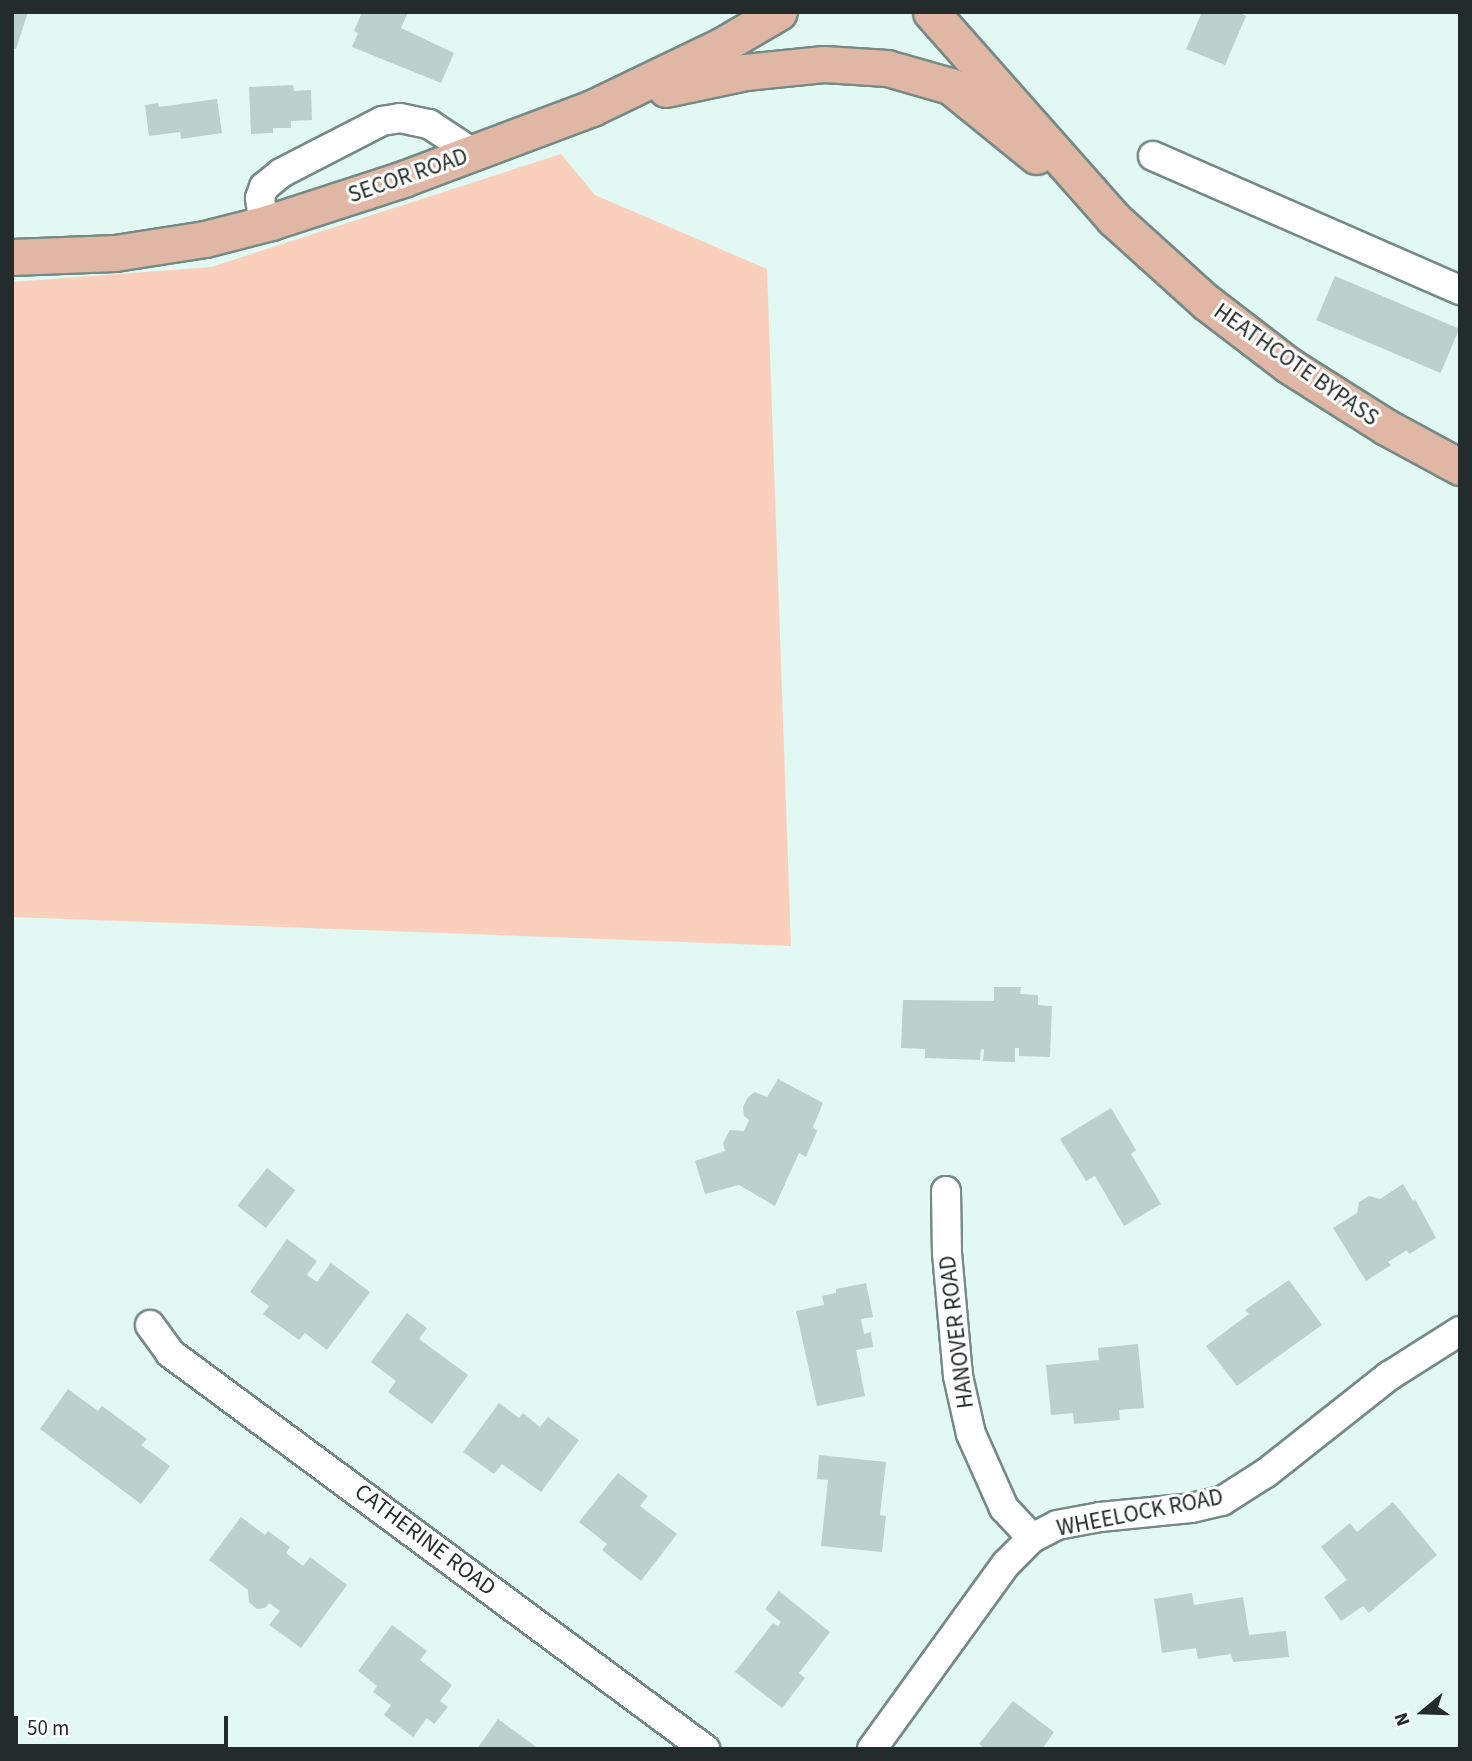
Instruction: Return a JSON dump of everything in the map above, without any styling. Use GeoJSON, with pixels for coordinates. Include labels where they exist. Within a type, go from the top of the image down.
{"type":"FeatureCollection","features":[{"type":"Feature","properties":{"kind":"main road","name":"SECOR ROAD"},"geometry":{"type":"LineString","coordinates":[[12,257],[115,253],[205,239],[264,224],[403,179],[592,108],[721,46],[779,12]]}},
{"type":"Feature","properties":{"kind":"main road"},"geometry":{"type":"LineString","coordinates":[[931,12],[1114,219]]}},
{"type":"Feature","properties":{"kind":"main road"},"geometry":{"type":"LineString","coordinates":[[592,108],[745,72],[824,64],[887,68],[950,86],[1114,219]]}},
{"type":"Feature","properties":{"kind":"main road","name":"HEATHCOTE BYPASS"},"geometry":{"type":"LineString","coordinates":[[1114,219],[1206,302],[1289,365],[1386,427],[1460,467]]}},
{"type":"Feature","properties":{"kind":"street"},"geometry":{"type":"LineString","coordinates":[[264,224],[260,198],[264,187],[281,173],[382,121],[400,118],[429,124],[473,153]]}},
{"type":"Feature","properties":{"kind":"street"},"geometry":{"type":"LineString","coordinates":[[1153,156],[1460,290]]}},
{"type":"Feature","properties":{"kind":"street","name":"HANOVER ROAD"},"geometry":{"type":"LineString","coordinates":[[947,1191],[947,1253],[958,1376],[971,1434],[1004,1508],[1032,1538]]}},
{"type":"Feature","properties":{"kind":"street","name":"CATHERINE ROAD"},"geometry":{"type":"LineString","coordinates":[[150,1325],[170,1353],[705,1749]]}},
{"type":"Feature","properties":{"kind":"street","name":"WHEELOCK ROAD"},"geometry":{"type":"LineString","coordinates":[[872,1749],[1006,1564],[1032,1538],[1057,1525],[1100,1517],[1191,1508],[1222,1501],[1255,1481],[1389,1376],[1460,1332]]}},
{"type":"Feature","properties":{"kind":"shaded area"},"geometry":{"type":"Polygon","coordinates":[[[561,154],[595,195],[767,269],[791,946],[12,917],[12,282],[211,267],[561,154]]]}},
{"type":"Feature","properties":{"kind":"building"},"geometry":{"type":"Polygon","coordinates":[[[12,12],[28,12],[16,49],[12,48],[12,12]]]}},
{"type":"Feature","properties":{"kind":"building"},"geometry":{"type":"Polygon","coordinates":[[[362,12],[408,12],[401,28],[454,53],[441,83],[352,47],[358,33],[354,31],[362,12]]]}},
{"type":"Feature","properties":{"kind":"building"},"geometry":{"type":"Polygon","coordinates":[[[1202,12],[1238,12],[1246,16],[1225,65],[1186,49],[1202,12]]]}},
{"type":"Feature","properties":{"kind":"building"},"geometry":{"type":"Polygon","coordinates":[[[293,85],[294,91],[311,90],[312,120],[291,121],[291,128],[273,128],[273,133],[251,134],[249,87],[293,85]]]}},
{"type":"Feature","properties":{"kind":"building"},"geometry":{"type":"Polygon","coordinates":[[[217,99],[222,133],[181,139],[180,132],[149,136],[145,105],[158,103],[159,107],[217,99]]]}},
{"type":"Feature","properties":{"kind":"building"},"geometry":{"type":"Polygon","coordinates":[[[1335,276],[1459,329],[1441,373],[1316,320],[1335,276]]]}},
{"type":"Feature","properties":{"kind":"building"},"geometry":{"type":"Polygon","coordinates":[[[994,987],[1021,987],[1020,994],[1038,995],[1038,1005],[1052,1006],[1050,1057],[1019,1056],[1019,1048],[1015,1048],[1015,1062],[983,1061],[984,1050],[981,1049],[980,1060],[925,1058],[925,1049],[901,1048],[903,1000],[994,1001],[994,987]]]}},
{"type":"Feature","properties":{"kind":"building"},"geometry":{"type":"Polygon","coordinates":[[[778,1079],[823,1103],[813,1127],[817,1131],[806,1157],[799,1153],[775,1206],[739,1185],[705,1194],[695,1161],[725,1151],[723,1143],[730,1130],[744,1131],[749,1120],[744,1116],[743,1107],[748,1097],[755,1092],[767,1097],[778,1079]]]}},
{"type":"Feature","properties":{"kind":"building"},"geometry":{"type":"Polygon","coordinates":[[[1111,1108],[1136,1150],[1131,1154],[1161,1204],[1124,1226],[1095,1176],[1086,1181],[1060,1139],[1111,1108]]]}},
{"type":"Feature","properties":{"kind":"building"},"geometry":{"type":"Polygon","coordinates":[[[267,1168],[295,1190],[266,1228],[237,1206],[267,1168]]]}},
{"type":"Feature","properties":{"kind":"building"},"geometry":{"type":"Polygon","coordinates":[[[1403,1184],[1413,1201],[1415,1199],[1436,1238],[1409,1254],[1407,1250],[1388,1262],[1391,1265],[1366,1281],[1333,1228],[1357,1213],[1359,1202],[1369,1196],[1380,1199],[1403,1184]]]}},
{"type":"Feature","properties":{"kind":"building"},"geometry":{"type":"Polygon","coordinates":[[[287,1239],[317,1261],[307,1275],[317,1282],[331,1263],[370,1292],[327,1350],[305,1333],[299,1340],[263,1314],[269,1306],[250,1292],[287,1239]]]}},
{"type":"Feature","properties":{"kind":"building"},"geometry":{"type":"Polygon","coordinates":[[[1289,1280],[1322,1325],[1237,1386],[1206,1346],[1249,1314],[1245,1310],[1289,1280]]]}},
{"type":"Feature","properties":{"kind":"building"},"geometry":{"type":"Polygon","coordinates":[[[866,1283],[873,1317],[861,1319],[864,1334],[871,1332],[873,1347],[856,1350],[865,1396],[817,1406],[796,1311],[824,1305],[822,1296],[836,1293],[836,1289],[866,1283]]]}},
{"type":"Feature","properties":{"kind":"building"},"geometry":{"type":"Polygon","coordinates":[[[407,1313],[427,1328],[419,1339],[468,1375],[432,1424],[388,1392],[396,1381],[371,1362],[407,1313]]]}},
{"type":"Feature","properties":{"kind":"building"},"geometry":{"type":"Polygon","coordinates":[[[1138,1344],[1144,1408],[1119,1410],[1120,1420],[1074,1424],[1073,1413],[1051,1415],[1046,1365],[1099,1360],[1098,1348],[1138,1344]]]}},
{"type":"Feature","properties":{"kind":"building"},"geometry":{"type":"Polygon","coordinates":[[[68,1389],[98,1411],[102,1406],[147,1439],[141,1445],[170,1466],[141,1504],[40,1429],[68,1389]]]}},
{"type":"Feature","properties":{"kind":"building"},"geometry":{"type":"Polygon","coordinates":[[[499,1403],[519,1418],[523,1413],[540,1427],[548,1417],[579,1440],[541,1492],[502,1464],[494,1474],[463,1452],[499,1403]]]}},
{"type":"Feature","properties":{"kind":"building"},"geometry":{"type":"Polygon","coordinates":[[[819,1455],[886,1462],[880,1515],[886,1516],[882,1552],[821,1546],[828,1480],[817,1479],[819,1455]]]}},
{"type":"Feature","properties":{"kind":"building"},"geometry":{"type":"Polygon","coordinates":[[[618,1473],[648,1496],[640,1506],[677,1534],[641,1581],[602,1550],[607,1544],[579,1522],[618,1473]]]}},
{"type":"Feature","properties":{"kind":"building"},"geometry":{"type":"Polygon","coordinates":[[[1393,1502],[1437,1555],[1369,1613],[1363,1606],[1341,1621],[1324,1597],[1347,1580],[1321,1547],[1350,1523],[1357,1532],[1393,1502]]]}},
{"type":"Feature","properties":{"kind":"building"},"geometry":{"type":"Polygon","coordinates":[[[241,1517],[265,1535],[268,1531],[290,1547],[286,1553],[303,1566],[310,1557],[347,1585],[301,1648],[269,1625],[280,1611],[269,1603],[265,1608],[257,1609],[249,1602],[248,1590],[209,1560],[241,1517]]]}},
{"type":"Feature","properties":{"kind":"building"},"geometry":{"type":"Polygon","coordinates":[[[779,1591],[830,1632],[799,1673],[805,1678],[782,1708],[735,1672],[773,1623],[778,1626],[781,1622],[765,1609],[779,1591]]]}},
{"type":"Feature","properties":{"kind":"building"},"geometry":{"type":"Polygon","coordinates":[[[1192,1593],[1194,1605],[1243,1597],[1249,1635],[1286,1631],[1289,1657],[1233,1662],[1231,1654],[1198,1659],[1196,1648],[1162,1653],[1154,1599],[1192,1593]]]}},
{"type":"Feature","properties":{"kind":"building"},"geometry":{"type":"Polygon","coordinates":[[[392,1625],[427,1651],[420,1660],[452,1685],[440,1701],[448,1707],[434,1724],[427,1718],[413,1737],[384,1715],[391,1705],[373,1692],[377,1686],[358,1671],[392,1625]]]}},
{"type":"Feature","properties":{"kind":"building"},"geometry":{"type":"Polygon","coordinates":[[[1013,1701],[1054,1732],[1042,1749],[980,1749],[982,1746],[979,1744],[1013,1701]]]}},
{"type":"Feature","properties":{"kind":"building"},"geometry":{"type":"Polygon","coordinates":[[[498,1719],[539,1749],[477,1749],[498,1719]]]}}]}
